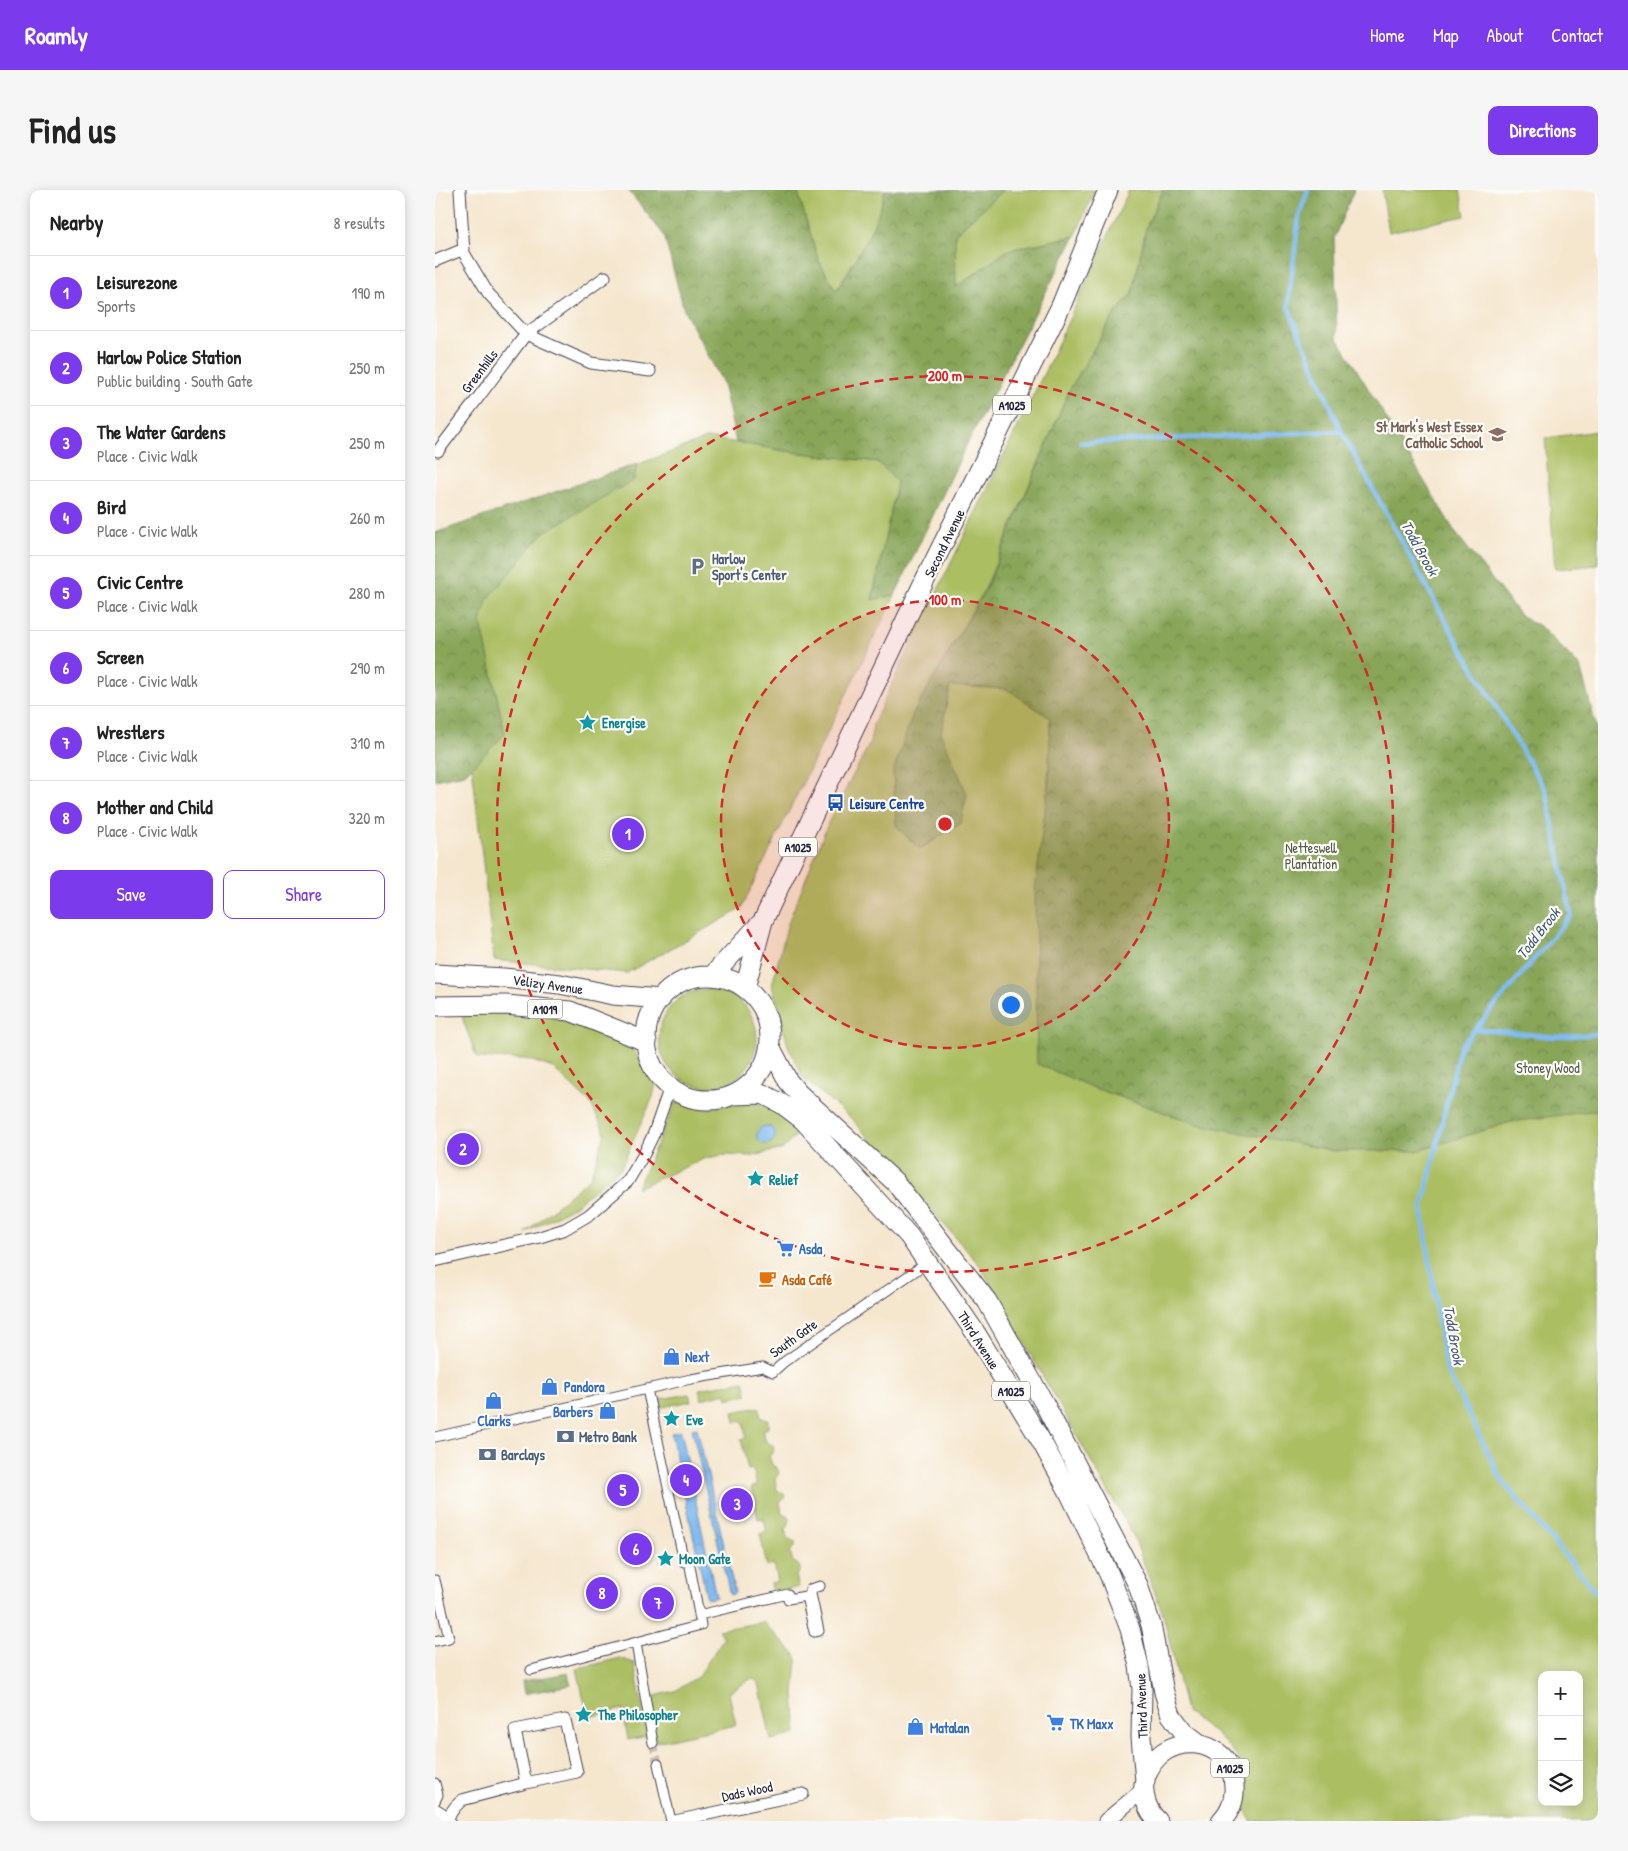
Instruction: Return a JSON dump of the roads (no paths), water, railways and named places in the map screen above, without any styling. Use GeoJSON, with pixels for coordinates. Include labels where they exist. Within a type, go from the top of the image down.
{"type":"FeatureCollection","features":[{"type":"Feature","properties":{"kind":"main road","name":"Second Avenue"},"geometry":{"type":"LineString","coordinates":[[745,988],[763,921],[922,586],[1061,306],[1108,190]]}},
{"type":"Feature","properties":{"kind":"main road","name":"Second Avenue"},"geometry":{"type":"LineString","coordinates":[[712,976],[763,921]]}},
{"type":"Feature","properties":{"kind":"main road","name":"Velizy Avenue"},"geometry":{"type":"LineString","coordinates":[[435,974],[560,984],[613,995],[661,999]]}},
{"type":"Feature","properties":{"kind":"main road"},"geometry":{"type":"LineString","coordinates":[[712,976],[728,980],[745,988],[755,996],[767,1020],[770,1046],[765,1063],[755,1079],[734,1094],[711,1100],[697,1099],[670,1087],[654,1067],[649,1055],[647,1042],[649,1020],[661,999],[671,988],[686,980],[712,976]]}},
{"type":"Feature","properties":{"kind":"main road","name":"Velizy Avenue"},"geometry":{"type":"LineString","coordinates":[[436,1006],[506,1005],[570,1011],[647,1042]]}},
{"type":"Feature","properties":{"kind":"main road","name":"Third Avenue"},"geometry":{"type":"LineString","coordinates":[[770,1046],[788,1081],[895,1182],[987,1301],[1044,1403],[1138,1585],[1151,1625],[1164,1692],[1171,1715],[1183,1731],[1200,1744]]}},
{"type":"Feature","properties":{"kind":"main road","name":"Third Avenue"},"geometry":{"type":"LineString","coordinates":[[734,1094],[763,1094],[782,1104],[803,1120],[909,1236],[975,1332],[1040,1439],[1068,1490],[1109,1574],[1130,1629],[1139,1666],[1142,1689],[1141,1737],[1144,1785]]}},
{"type":"Feature","properties":{"kind":"main road","name":"A1025"},"geometry":{"type":"LineString","coordinates":[[1157,1821],[1148,1808],[1144,1785],[1149,1767],[1159,1755],[1171,1747],[1185,1743],[1200,1744],[1212,1749],[1223,1758],[1230,1768],[1234,1781],[1234,1794],[1230,1816]]}},
{"type":"Feature","properties":{"kind":"street"},"geometry":{"type":"LineString","coordinates":[[460,190],[464,253],[488,293],[525,334],[591,363],[650,371]]}},
{"type":"Feature","properties":{"kind":"street"},"geometry":{"type":"LineString","coordinates":[[435,261],[463,249]]}},
{"type":"Feature","properties":{"kind":"street","name":"Greenhills"},"geometry":{"type":"LineString","coordinates":[[438,451],[525,334],[605,277]]}},
{"type":"Feature","properties":{"kind":"street"},"geometry":{"type":"LineString","coordinates":[[435,1261],[540,1237],[565,1229],[589,1215],[627,1181],[650,1140],[670,1087]]}},
{"type":"Feature","properties":{"kind":"street","name":"South Gate"},"geometry":{"type":"LineString","coordinates":[[435,1437],[647,1389],[747,1369],[763,1367],[773,1372],[784,1362],[918,1269]]}},
{"type":"Feature","properties":{"kind":"street"},"geometry":{"type":"LineString","coordinates":[[531,1670],[701,1625],[689,1561],[684,1562],[647,1389]]}},
{"type":"Feature","properties":{"kind":"street"},"geometry":{"type":"LineString","coordinates":[[435,1580],[449,1638],[435,1641]]}},
{"type":"Feature","properties":{"kind":"street"},"geometry":{"type":"LineString","coordinates":[[699,1615],[788,1594],[788,1599],[806,1596],[814,1632],[819,1631],[810,1589],[820,1586]]}},
{"type":"Feature","properties":{"kind":"street"},"geometry":{"type":"LineString","coordinates":[[636,1643],[653,1743]]}},
{"type":"Feature","properties":{"kind":"street"},"geometry":{"type":"LineString","coordinates":[[435,1809],[449,1819],[455,1807],[462,1800],[526,1782],[577,1772],[565,1720],[515,1730],[526,1782]]}},
{"type":"Feature","properties":{"kind":"street"},"geometry":{"type":"LineString","coordinates":[[657,1764],[673,1821]]}},
{"type":"Feature","properties":{"kind":"street"},"geometry":{"type":"LineString","coordinates":[[435,1783],[438,1796],[435,1801]]}},
{"type":"Feature","properties":{"kind":"street"},"geometry":{"type":"LineString","coordinates":[[1106,1821],[1144,1785]]}},
{"type":"Feature","properties":{"kind":"street","name":"Dads Wood"},"geometry":{"type":"LineString","coordinates":[[673,1821],[697,1819],[803,1794]]}},
{"type":"Feature","properties":{"kind":"water"},"geometry":{"type":"Polygon","coordinates":[[[762,1126],[770,1126],[775,1131],[773,1142],[762,1144],[757,1139],[757,1131],[762,1126]]]}},
{"type":"Feature","properties":{"kind":"water"},"geometry":{"type":"Polygon","coordinates":[[[697,1428],[735,1593],[730,1595],[692,1429],[697,1428]]]}},
{"type":"Feature","properties":{"kind":"water"},"geometry":{"type":"Polygon","coordinates":[[[681,1431],[716,1597],[707,1599],[671,1433],[681,1431]]]}},
{"type":"Feature","properties":{"kind":"waterway","name":"Todd Brook"},"geometry":{"type":"LineString","coordinates":[[1308,190],[1299,216],[1288,307],[1341,431],[1450,629],[1546,791],[1571,915],[1460,1047],[1422,1208],[1445,1367],[1502,1481],[1598,1594]]}},
{"type":"Feature","properties":{"kind":"waterway"},"geometry":{"type":"LineString","coordinates":[[1080,443],[1341,431]]}},
{"type":"Feature","properties":{"kind":"waterway"},"geometry":{"type":"LineString","coordinates":[[1475,1029],[1555,1037],[1598,1034]]}},
{"type":"Feature","properties":{"kind":"tunnel"},"geometry":{"type":"LineString","coordinates":[[653,1743],[658,1764]]}},
{"type":"Feature","properties":{"kind":"place","name":"St Mark's West Essex Catholic School"},"geometry":{"type":"Point","coordinates":[1497,434]}},
{"type":"Feature","properties":{"kind":"place","name":"Harlow Sport's Center"},"geometry":{"type":"Point","coordinates":[698,566]}},
{"type":"Feature","properties":{"kind":"place","name":"Energise"},"geometry":{"type":"Point","coordinates":[588,722]}},
{"type":"Feature","properties":{"kind":"place","name":"Leisure Centre"},"geometry":{"type":"Point","coordinates":[836,803]}},
{"type":"Feature","properties":{"kind":"place","name":"Leisurezone"},"geometry":{"type":"Point","coordinates":[628,834]}},
{"type":"Feature","properties":{"kind":"place","name":"Harlow Police Station"},"geometry":{"type":"Point","coordinates":[463,1149]}},
{"type":"Feature","properties":{"kind":"place","name":"Relief"},"geometry":{"type":"Point","coordinates":[755,1179]}},
{"type":"Feature","properties":{"kind":"place","name":"Asda"},"geometry":{"type":"Point","coordinates":[785,1248]}},
{"type":"Feature","properties":{"kind":"place","name":"Asda Café"},"geometry":{"type":"Point","coordinates":[768,1279]}},
{"type":"Feature","properties":{"kind":"place","name":"Next"},"geometry":{"type":"Point","coordinates":[671,1356]}},
{"type":"Feature","properties":{"kind":"place","name":"Pandora"},"geometry":{"type":"Point","coordinates":[550,1386]}},
{"type":"Feature","properties":{"kind":"place","name":"Clarks"},"geometry":{"type":"Point","coordinates":[494,1400]}},
{"type":"Feature","properties":{"kind":"place","name":"Barbers"},"geometry":{"type":"Point","coordinates":[607,1411]}},
{"type":"Feature","properties":{"kind":"place","name":"Eve"},"geometry":{"type":"Point","coordinates":[672,1419]}},
{"type":"Feature","properties":{"kind":"place","name":"Metro Bank"},"geometry":{"type":"Point","coordinates":[565,1436]}},
{"type":"Feature","properties":{"kind":"place","name":"Barclays"},"geometry":{"type":"Point","coordinates":[487,1454]}},
{"type":"Feature","properties":{"kind":"place","name":"Bird"},"geometry":{"type":"Point","coordinates":[686,1480]}},
{"type":"Feature","properties":{"kind":"place","name":"Civic Centre"},"geometry":{"type":"Point","coordinates":[623,1490]}},
{"type":"Feature","properties":{"kind":"place","name":"The Water Gardens"},"geometry":{"type":"Point","coordinates":[737,1504]}},
{"type":"Feature","properties":{"kind":"place","name":"Screen"},"geometry":{"type":"Point","coordinates":[636,1549]}},
{"type":"Feature","properties":{"kind":"place","name":"Moon Gate"},"geometry":{"type":"Point","coordinates":[665,1558]}},
{"type":"Feature","properties":{"kind":"place","name":"Mother and Child"},"geometry":{"type":"Point","coordinates":[602,1593]}},
{"type":"Feature","properties":{"kind":"place","name":"Wrestlers"},"geometry":{"type":"Point","coordinates":[658,1603]}},
{"type":"Feature","properties":{"kind":"place","name":"The Philosopher"},"geometry":{"type":"Point","coordinates":[584,1714]}},
{"type":"Feature","properties":{"kind":"place","name":"TK Maxx"},"geometry":{"type":"Point","coordinates":[1056,1723]}},
{"type":"Feature","properties":{"kind":"place","name":"Matalan"},"geometry":{"type":"Point","coordinates":[916,1727]}},
{"type":"Feature","properties":{"kind":"park label","name":"Netteswell Plantation"},"geometry":{"type":"Point","coordinates":[1311,856]}},
{"type":"Feature","properties":{"kind":"park label","name":"Stoney Wood"},"geometry":{"type":"Point","coordinates":[1548,1067]}}]}
